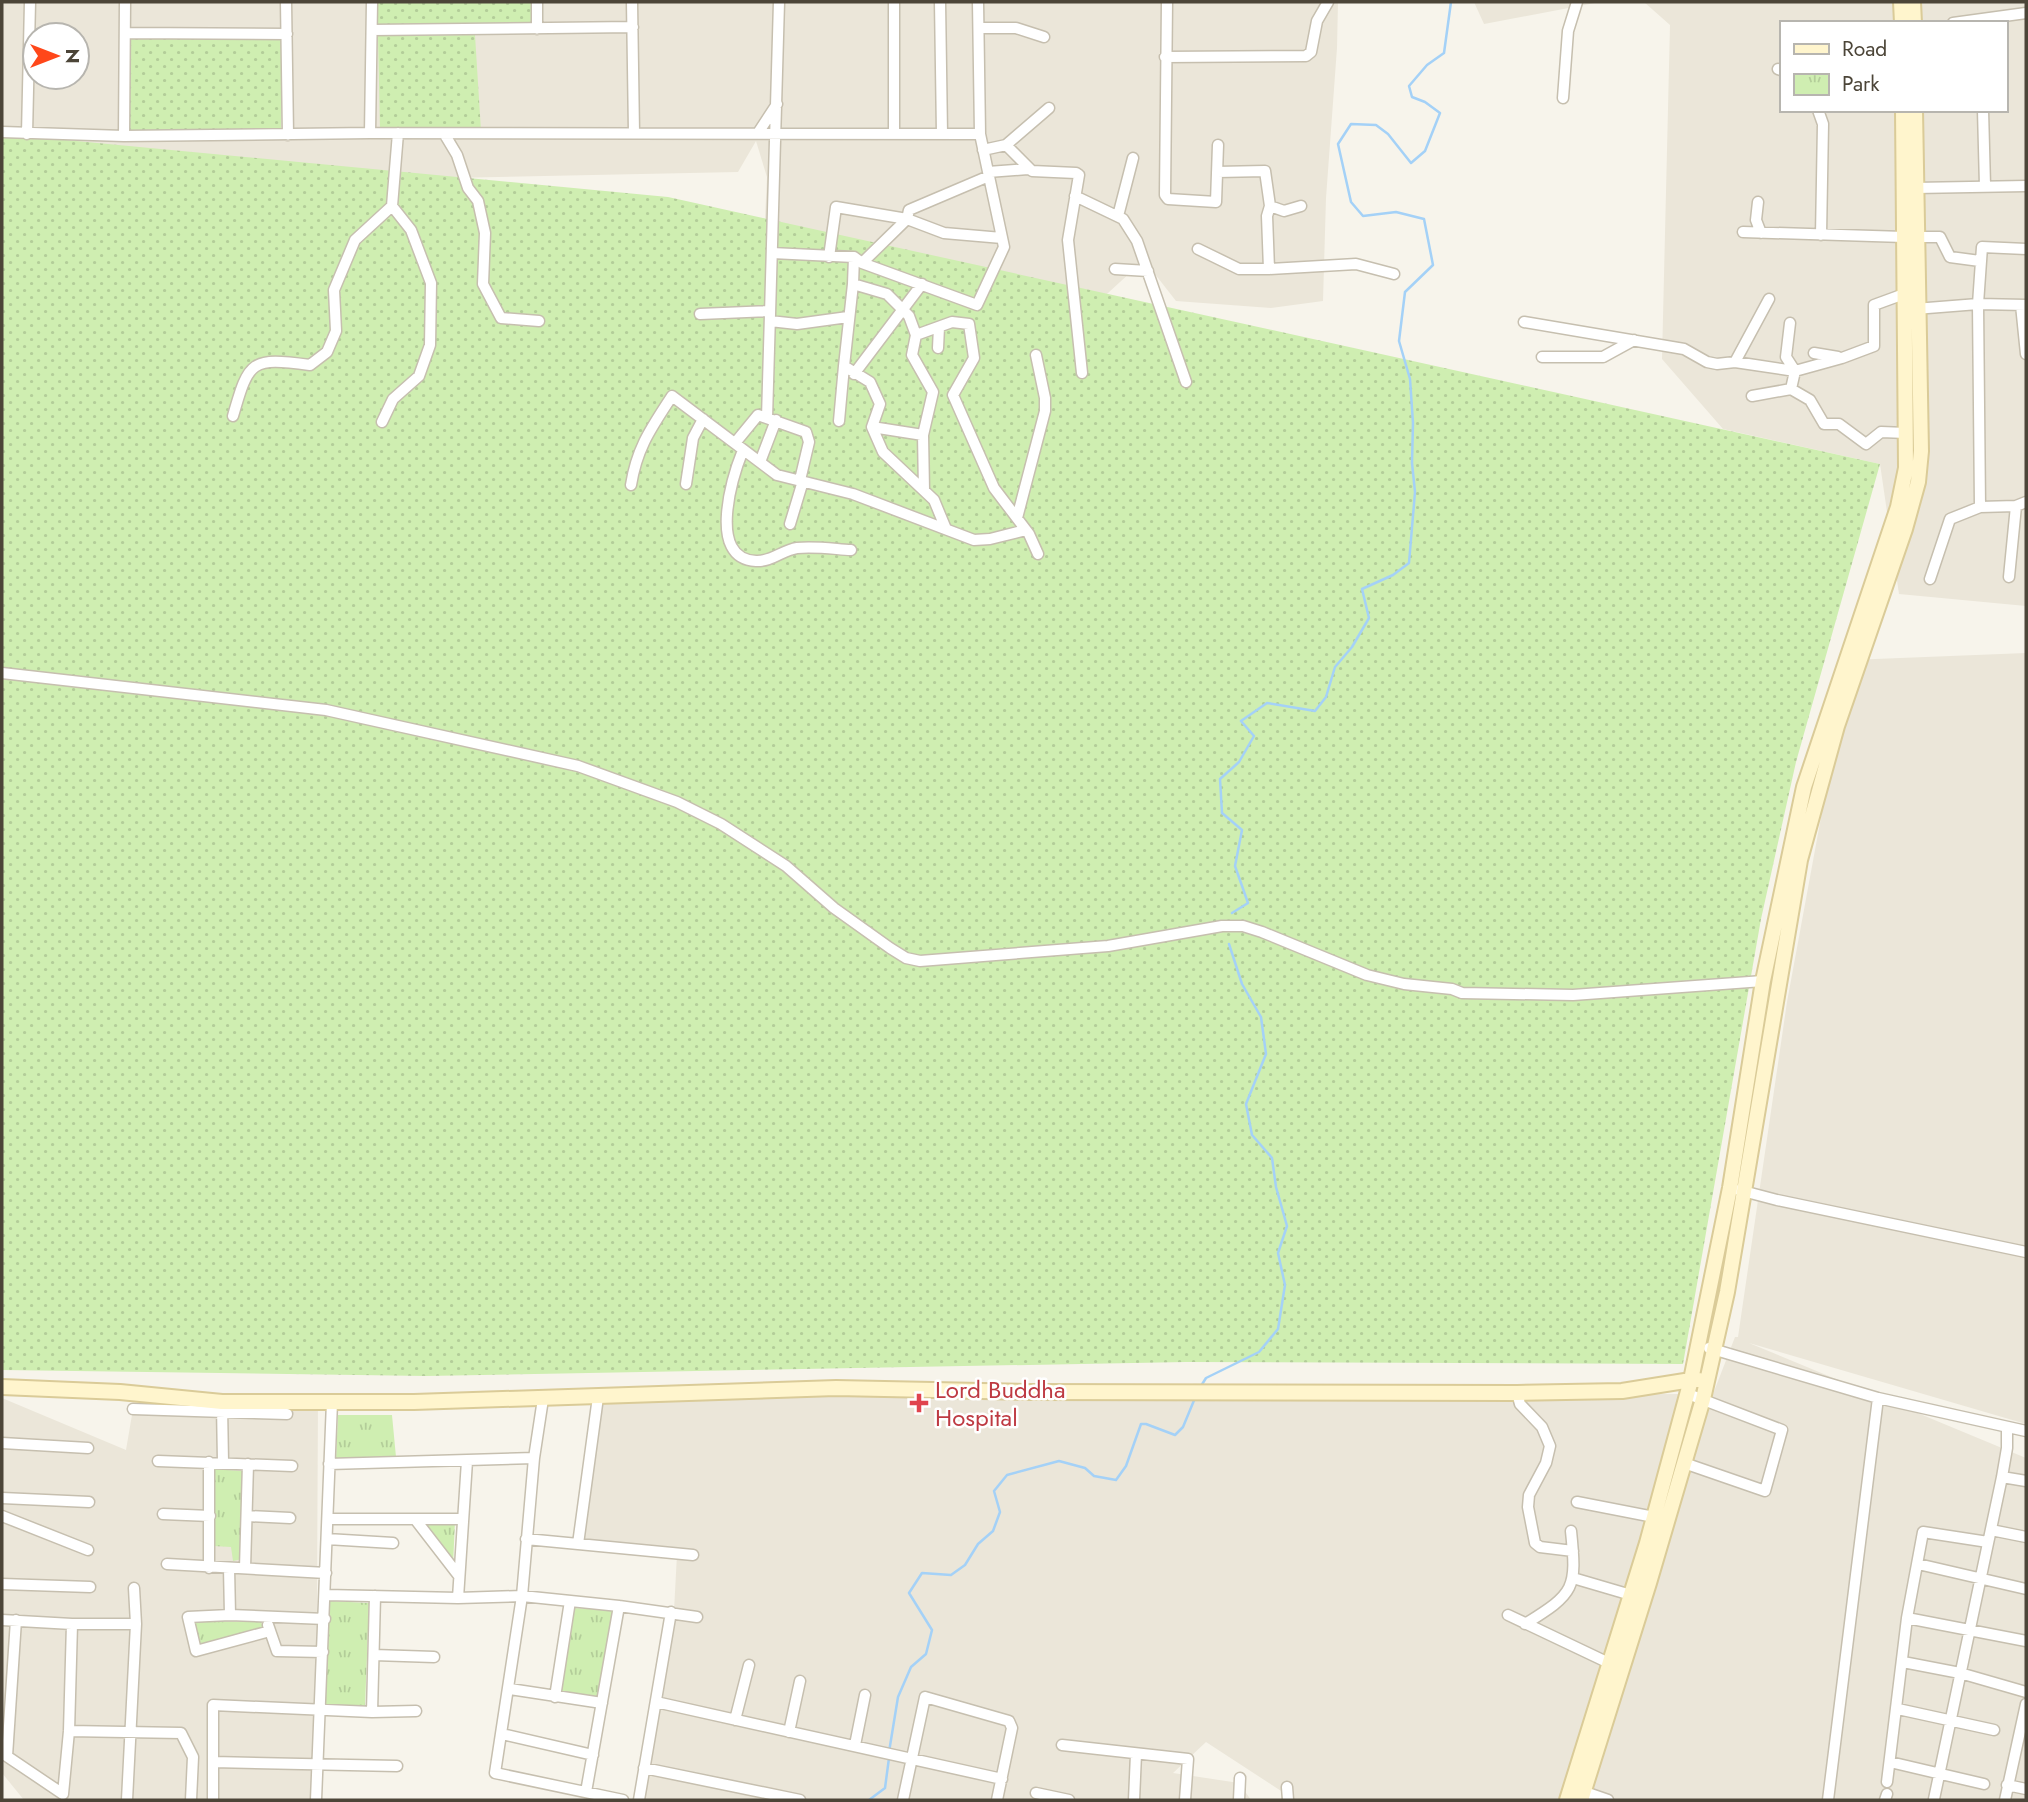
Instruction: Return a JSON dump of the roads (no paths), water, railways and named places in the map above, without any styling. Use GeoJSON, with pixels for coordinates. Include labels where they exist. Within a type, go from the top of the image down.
{"type":"FeatureCollection","features":[{"type":"Feature","properties":{"kind":"street"},"geometry":{"type":"LineString","coordinates":[[27,134],[30,2]]}},
{"type":"Feature","properties":{"kind":"street"},"geometry":{"type":"LineString","coordinates":[[124,136],[125,2]]}},
{"type":"Feature","properties":{"kind":"street"},"geometry":{"type":"LineString","coordinates":[[286,2],[288,135]]}},
{"type":"Feature","properties":{"kind":"street"},"geometry":{"type":"LineString","coordinates":[[370,133],[372,2]]}},
{"type":"Feature","properties":{"kind":"street"},"geometry":{"type":"LineString","coordinates":[[537,2],[537,29]]}},
{"type":"Feature","properties":{"kind":"street"},"geometry":{"type":"LineString","coordinates":[[632,2],[634,133]]}},
{"type":"Feature","properties":{"kind":"street"},"geometry":{"type":"LineString","coordinates":[[760,462],[771,419],[770,316],[779,2]]}},
{"type":"Feature","properties":{"kind":"street"},"geometry":{"type":"LineString","coordinates":[[894,2],[894,134]]}},
{"type":"Feature","properties":{"kind":"street"},"geometry":{"type":"LineString","coordinates":[[940,2],[942,134]]}},
{"type":"Feature","properties":{"kind":"street"},"geometry":{"type":"LineString","coordinates":[[978,2],[980,134],[1004,247],[968,324],[974,358],[953,395],[994,488],[1026,530],[1038,554]]}},
{"type":"Feature","properties":{"kind":"street"},"geometry":{"type":"LineString","coordinates":[[1167,2],[1165,195],[1168,200],[1216,202],[1218,145]]}},
{"type":"Feature","properties":{"kind":"street"},"geometry":{"type":"LineString","coordinates":[[1165,57],[1306,56],[1311,52],[1318,18],[1328,2]]}},
{"type":"Feature","properties":{"kind":"street"},"geometry":{"type":"LineString","coordinates":[[1563,98],[1569,32],[1577,2]]}},
{"type":"Feature","properties":{"kind":"street"},"geometry":{"type":"LineString","coordinates":[[1901,2],[1902,21]]}},
{"type":"Feature","properties":{"kind":"street"},"geometry":{"type":"LineString","coordinates":[[1913,2],[1914,21]]}},
{"type":"Feature","properties":{"kind":"street"},"geometry":{"type":"LineString","coordinates":[[1980,21],[2026,13]]}},
{"type":"Feature","properties":{"kind":"street"},"geometry":{"type":"LineString","coordinates":[[372,30],[633,27]]}},
{"type":"Feature","properties":{"kind":"street"},"geometry":{"type":"LineString","coordinates":[[979,29],[1021,29],[1044,37]]}},
{"type":"Feature","properties":{"kind":"street"},"geometry":{"type":"LineString","coordinates":[[125,33],[287,34]]}},
{"type":"Feature","properties":{"kind":"street"},"geometry":{"type":"LineString","coordinates":[[758,133],[777,104]]}},
{"type":"Feature","properties":{"kind":"street"},"geometry":{"type":"LineString","coordinates":[[984,150],[1006,145],[1049,108]]}},
{"type":"Feature","properties":{"kind":"street"},"geometry":{"type":"LineString","coordinates":[[1819,112],[1823,124],[1821,235]]}},
{"type":"Feature","properties":{"kind":"street"},"geometry":{"type":"LineString","coordinates":[[1602,1714],[1611,1664],[1690,1387],[1737,1190],[1800,860],[1837,726],[1905,529],[1918,482],[1922,451],[1912,310],[1911,237],[1903,112]]}},
{"type":"Feature","properties":{"kind":"street"},"geometry":{"type":"LineString","coordinates":[[1608,1800],[1576,1795],[1703,1399],[1714,1350],[1737,1190],[1763,981],[1804,786],[1898,507],[1906,468],[1912,310],[1904,294],[1915,188],[1915,112]]}},
{"type":"Feature","properties":{"kind":"street"},"geometry":{"type":"LineString","coordinates":[[1983,112],[1985,186]]}},
{"type":"Feature","properties":{"kind":"street"},"geometry":{"type":"LineString","coordinates":[[2,132],[124,136],[370,133],[980,134]]}},
{"type":"Feature","properties":{"kind":"street"},"geometry":{"type":"LineString","coordinates":[[233,416],[242,384],[248,373],[259,365],[267,361],[310,365],[327,352],[336,331],[334,290],[355,240],[392,206],[398,133]]}},
{"type":"Feature","properties":{"kind":"street"},"geometry":{"type":"LineString","coordinates":[[445,135],[457,155],[468,188],[478,201],[485,233],[482,284],[501,318],[539,321]]}},
{"type":"Feature","properties":{"kind":"street"},"geometry":{"type":"LineString","coordinates":[[1006,145],[1028,169],[1035,172],[1078,174],[1068,240],[1082,373]]}},
{"type":"Feature","properties":{"kind":"street"},"geometry":{"type":"LineString","coordinates":[[1118,216],[1133,158]]}},
{"type":"Feature","properties":{"kind":"street"},"geometry":{"type":"LineString","coordinates":[[839,421],[848,317],[858,260],[907,219],[908,210],[988,174],[1028,169]]}},
{"type":"Feature","properties":{"kind":"street"},"geometry":{"type":"LineString","coordinates":[[1217,172],[1265,171],[1270,206],[1267,216],[1269,269]]}},
{"type":"Feature","properties":{"kind":"street"},"geometry":{"type":"LineString","coordinates":[[1915,188],[2026,186]]}},
{"type":"Feature","properties":{"kind":"street"},"geometry":{"type":"LineString","coordinates":[[1075,196],[1118,216],[1127,224],[1137,241],[1186,382]]}},
{"type":"Feature","properties":{"kind":"street"},"geometry":{"type":"LineString","coordinates":[[1758,202],[1756,220],[1761,233]]}},
{"type":"Feature","properties":{"kind":"street"},"geometry":{"type":"LineString","coordinates":[[382,422],[393,399],[419,376],[430,345],[431,283],[411,230],[392,206]]}},
{"type":"Feature","properties":{"kind":"street"},"geometry":{"type":"LineString","coordinates":[[1270,206],[1284,211],[1301,206]]}},
{"type":"Feature","properties":{"kind":"street"},"geometry":{"type":"LineString","coordinates":[[829,257],[836,207],[907,219],[944,233],[1002,238]]}},
{"type":"Feature","properties":{"kind":"street"},"geometry":{"type":"LineString","coordinates":[[1743,232],[1940,237],[1950,257],[1980,261]]}},
{"type":"Feature","properties":{"kind":"street"},"geometry":{"type":"LineString","coordinates":[[1980,507],[1978,304],[1982,247],[2026,249]]}},
{"type":"Feature","properties":{"kind":"street"},"geometry":{"type":"LineString","coordinates":[[1198,249],[1239,270],[1356,264],[1394,274]]}},
{"type":"Feature","properties":{"kind":"street"},"geometry":{"type":"LineString","coordinates":[[772,253],[858,260],[977,305]]}},
{"type":"Feature","properties":{"kind":"street"},"geometry":{"type":"LineString","coordinates":[[1115,269],[1148,271]]}},
{"type":"Feature","properties":{"kind":"street"},"geometry":{"type":"LineString","coordinates":[[853,284],[887,294],[908,316],[916,335],[912,355],[933,392],[923,435],[924,490]]}},
{"type":"Feature","properties":{"kind":"street"},"geometry":{"type":"LineString","coordinates":[[854,374],[922,284]]}},
{"type":"Feature","properties":{"kind":"street"},"geometry":{"type":"LineString","coordinates":[[1524,322],[1684,349],[1717,365],[1735,362],[1795,371],[1874,346],[1874,305],[1904,294]]}},
{"type":"Feature","properties":{"kind":"street"},"geometry":{"type":"LineString","coordinates":[[1735,362],[1769,299]]}},
{"type":"Feature","properties":{"kind":"street"},"geometry":{"type":"LineString","coordinates":[[1912,310],[1978,304],[2024,305],[2026,354]]}},
{"type":"Feature","properties":{"kind":"street"},"geometry":{"type":"LineString","coordinates":[[700,314],[770,316],[797,324],[848,317]]}},
{"type":"Feature","properties":{"kind":"street"},"geometry":{"type":"LineString","coordinates":[[916,335],[952,322],[968,324]]}},
{"type":"Feature","properties":{"kind":"street"},"geometry":{"type":"LineString","coordinates":[[1790,323],[1786,357],[1795,371],[1791,389]]}},
{"type":"Feature","properties":{"kind":"street"},"geometry":{"type":"LineString","coordinates":[[938,348],[939,327]]}},
{"type":"Feature","properties":{"kind":"street"},"geometry":{"type":"LineString","coordinates":[[1542,357],[1603,357],[1634,340]]}},
{"type":"Feature","properties":{"kind":"street"},"geometry":{"type":"LineString","coordinates":[[1814,353],[1842,358]]}},
{"type":"Feature","properties":{"kind":"street"},"geometry":{"type":"LineString","coordinates":[[1017,517],[1045,411],[1036,355]]}},
{"type":"Feature","properties":{"kind":"street"},"geometry":{"type":"LineString","coordinates":[[844,366],[870,382],[880,404],[872,427],[883,452],[936,503],[946,529]]}},
{"type":"Feature","properties":{"kind":"street"},"geometry":{"type":"LineString","coordinates":[[1752,396],[1791,389],[1810,400],[1824,424],[1839,424],[1866,444],[1881,432],[1906,433]]}},
{"type":"Feature","properties":{"kind":"street"},"geometry":{"type":"LineString","coordinates":[[631,485],[640,447],[672,396],[777,475],[853,494],[974,540],[1026,530]]}},
{"type":"Feature","properties":{"kind":"street"},"geometry":{"type":"LineString","coordinates":[[790,524],[810,442],[809,434],[756,415],[739,446],[731,484],[727,520],[729,539],[737,554],[753,561],[761,561],[799,548],[851,550]]}},
{"type":"Feature","properties":{"kind":"street"},"geometry":{"type":"LineString","coordinates":[[686,484],[693,438],[704,419]]}},
{"type":"Feature","properties":{"kind":"street"},"geometry":{"type":"LineString","coordinates":[[872,427],[923,435]]}},
{"type":"Feature","properties":{"kind":"street"},"geometry":{"type":"LineString","coordinates":[[1930,579],[1950,519],[1980,507],[2021,504],[2009,577]]}},
{"type":"Feature","properties":{"kind":"street"},"geometry":{"type":"LineString","coordinates":[[2,673],[326,710],[578,766],[677,802],[720,824],[786,866],[834,908],[906,958],[930,961],[1108,946],[1222,926],[1242,926],[1367,975],[1462,993],[1573,995],[1763,981]]}},
{"type":"Feature","properties":{"kind":"street"},"geometry":{"type":"LineString","coordinates":[[1737,1190],[2026,1252]]}},
{"type":"Feature","properties":{"kind":"street"},"geometry":{"type":"LineString","coordinates":[[1699,1345],[1878,1398],[2026,1431]]}},
{"type":"Feature","properties":{"kind":"street"},"geometry":{"type":"LineString","coordinates":[[133,1409],[864,1388],[1427,1395],[1622,1391],[1690,1387],[1707,1381]]}},
{"type":"Feature","properties":{"kind":"street"},"geometry":{"type":"LineString","coordinates":[[2,1387],[113,1392],[286,1414]]}},
{"type":"Feature","properties":{"kind":"street"},"geometry":{"type":"LineString","coordinates":[[1684,1463],[1765,1491],[1782,1430],[1703,1399],[1690,1387]]}},
{"type":"Feature","properties":{"kind":"street"},"geometry":{"type":"LineString","coordinates":[[1517,1393],[1520,1404],[1542,1427],[1550,1446],[1546,1463],[1529,1496],[1528,1507],[1535,1543],[1540,1548],[1573,1551]]}},
{"type":"Feature","properties":{"kind":"street"},"geometry":{"type":"LineString","coordinates":[[578,1544],[597,1397]]}},
{"type":"Feature","properties":{"kind":"street"},"geometry":{"type":"LineString","coordinates":[[1830,1800],[1878,1398]]}},
{"type":"Feature","properties":{"kind":"street"},"geometry":{"type":"LineString","coordinates":[[543,1399],[534,1458],[522,1596],[510,1689],[495,1773],[623,1800]]}},
{"type":"Feature","properties":{"kind":"street"},"geometry":{"type":"LineString","coordinates":[[316,1800],[332,1402]]}},
{"type":"Feature","properties":{"kind":"street"},"geometry":{"type":"LineString","coordinates":[[223,1407],[223,1462]]}},
{"type":"Feature","properties":{"kind":"street"},"geometry":{"type":"LineString","coordinates":[[1934,1799],[2002,1477],[2007,1427]]}},
{"type":"Feature","properties":{"kind":"street"},"geometry":{"type":"LineString","coordinates":[[2,1443],[88,1448]]}},
{"type":"Feature","properties":{"kind":"street"},"geometry":{"type":"LineString","coordinates":[[330,1464],[534,1458]]}},
{"type":"Feature","properties":{"kind":"street"},"geometry":{"type":"LineString","coordinates":[[158,1461],[292,1466]]}},
{"type":"Feature","properties":{"kind":"street"},"geometry":{"type":"LineString","coordinates":[[458,1598],[467,1461]]}},
{"type":"Feature","properties":{"kind":"street"},"geometry":{"type":"LineString","coordinates":[[209,1462],[209,1568]]}},
{"type":"Feature","properties":{"kind":"street"},"geometry":{"type":"LineString","coordinates":[[245,1567],[248,1464]]}},
{"type":"Feature","properties":{"kind":"street"},"geometry":{"type":"LineString","coordinates":[[2002,1477],[2026,1481]]}},
{"type":"Feature","properties":{"kind":"street"},"geometry":{"type":"LineString","coordinates":[[2,1498],[89,1502]]}},
{"type":"Feature","properties":{"kind":"street"},"geometry":{"type":"LineString","coordinates":[[1577,1503],[1654,1517]]}},
{"type":"Feature","properties":{"kind":"street"},"geometry":{"type":"LineString","coordinates":[[163,1514],[209,1516]]}},
{"type":"Feature","properties":{"kind":"street"},"geometry":{"type":"LineString","coordinates":[[2,1516],[88,1550]]}},
{"type":"Feature","properties":{"kind":"street"},"geometry":{"type":"LineString","coordinates":[[247,1516],[290,1518]]}},
{"type":"Feature","properties":{"kind":"street"},"geometry":{"type":"LineString","coordinates":[[415,1519],[459,1576]]}},
{"type":"Feature","properties":{"kind":"street"},"geometry":{"type":"LineString","coordinates":[[328,1520],[462,1519]]}},
{"type":"Feature","properties":{"kind":"street"},"geometry":{"type":"LineString","coordinates":[[1991,1530],[2026,1537]]}},
{"type":"Feature","properties":{"kind":"street"},"geometry":{"type":"LineString","coordinates":[[1525,1624],[1561,1601],[1568,1592],[1573,1578],[1571,1531]]}},
{"type":"Feature","properties":{"kind":"street"},"geometry":{"type":"LineString","coordinates":[[1887,1792],[1907,1618],[1923,1532],[1988,1542]]}},
{"type":"Feature","properties":{"kind":"street"},"geometry":{"type":"LineString","coordinates":[[327,1539],[393,1543]]}},
{"type":"Feature","properties":{"kind":"street"},"geometry":{"type":"LineString","coordinates":[[526,1539],[693,1555]]}},
{"type":"Feature","properties":{"kind":"street"},"geometry":{"type":"LineString","coordinates":[[167,1564],[326,1573]]}},
{"type":"Feature","properties":{"kind":"street"},"geometry":{"type":"LineString","coordinates":[[1918,1564],[2026,1590]]}},
{"type":"Feature","properties":{"kind":"street"},"geometry":{"type":"LineString","coordinates":[[229,1568],[230,1615]]}},
{"type":"Feature","properties":{"kind":"street"},"geometry":{"type":"LineString","coordinates":[[1573,1578],[1631,1595]]}},
{"type":"Feature","properties":{"kind":"street"},"geometry":{"type":"LineString","coordinates":[[2,1584],[90,1587]]}},
{"type":"Feature","properties":{"kind":"street"},"geometry":{"type":"LineString","coordinates":[[127,1800],[136,1624],[134,1588]]}},
{"type":"Feature","properties":{"kind":"street"},"geometry":{"type":"LineString","coordinates":[[326,1595],[458,1598],[522,1596],[619,1605],[697,1617]]}},
{"type":"Feature","properties":{"kind":"street"},"geometry":{"type":"LineString","coordinates":[[372,1712],[375,1596]]}},
{"type":"Feature","properties":{"kind":"street"},"geometry":{"type":"LineString","coordinates":[[555,1698],[570,1601]]}},
{"type":"Feature","properties":{"kind":"street"},"geometry":{"type":"LineString","coordinates":[[586,1793],[619,1605]]}},
{"type":"Feature","properties":{"kind":"street"},"geometry":{"type":"LineString","coordinates":[[639,1800],[671,1612]]}},
{"type":"Feature","properties":{"kind":"street"},"geometry":{"type":"LineString","coordinates":[[270,1631],[196,1651],[188,1617],[230,1615],[325,1619]]}},
{"type":"Feature","properties":{"kind":"street"},"geometry":{"type":"LineString","coordinates":[[1508,1615],[1611,1664]]}},
{"type":"Feature","properties":{"kind":"street"},"geometry":{"type":"LineString","coordinates":[[266,1618],[277,1651],[323,1651]]}},
{"type":"Feature","properties":{"kind":"street"},"geometry":{"type":"LineString","coordinates":[[1907,1618],[2026,1642]]}},
{"type":"Feature","properties":{"kind":"street"},"geometry":{"type":"LineString","coordinates":[[2,1620],[136,1624]]}},
{"type":"Feature","properties":{"kind":"street"},"geometry":{"type":"LineString","coordinates":[[16,1620],[4,1755],[63,1794],[69,1731],[72,1624]]}},
{"type":"Feature","properties":{"kind":"street"},"geometry":{"type":"LineString","coordinates":[[373,1655],[434,1657]]}},
{"type":"Feature","properties":{"kind":"street"},"geometry":{"type":"LineString","coordinates":[[1903,1662],[2026,1692]]}},
{"type":"Feature","properties":{"kind":"street"},"geometry":{"type":"LineString","coordinates":[[735,1720],[749,1665]]}},
{"type":"Feature","properties":{"kind":"street"},"geometry":{"type":"LineString","coordinates":[[789,1732],[800,1681]]}},
{"type":"Feature","properties":{"kind":"street"},"geometry":{"type":"LineString","coordinates":[[510,1689],[555,1698],[603,1703]]}},
{"type":"Feature","properties":{"kind":"street"},"geometry":{"type":"LineString","coordinates":[[855,1745],[865,1695]]}},
{"type":"Feature","properties":{"kind":"street"},"geometry":{"type":"LineString","coordinates":[[903,1800],[906,1758],[925,1697],[1009,1721],[1012,1728],[997,1800]]}},
{"type":"Feature","properties":{"kind":"street"},"geometry":{"type":"LineString","coordinates":[[656,1702],[1002,1779]]}},
{"type":"Feature","properties":{"kind":"street"},"geometry":{"type":"LineString","coordinates":[[2004,1800],[2022,1736],[2026,1703]]}},
{"type":"Feature","properties":{"kind":"street"},"geometry":{"type":"LineString","coordinates":[[213,1800],[213,1705],[372,1712],[416,1711]]}},
{"type":"Feature","properties":{"kind":"street"},"geometry":{"type":"LineString","coordinates":[[1898,1709],[1994,1730]]}},
{"type":"Feature","properties":{"kind":"street"},"geometry":{"type":"LineString","coordinates":[[69,1731],[181,1732],[193,1757],[191,1800]]}},
{"type":"Feature","properties":{"kind":"street"},"geometry":{"type":"LineString","coordinates":[[502,1734],[593,1755]]}},
{"type":"Feature","properties":{"kind":"street"},"geometry":{"type":"LineString","coordinates":[[1062,1745],[1188,1759],[1185,1800]]}},
{"type":"Feature","properties":{"kind":"street"},"geometry":{"type":"LineString","coordinates":[[1133,1800],[1136,1754]]}},
{"type":"Feature","properties":{"kind":"street"},"geometry":{"type":"LineString","coordinates":[[214,1762],[397,1766]]}},
{"type":"Feature","properties":{"kind":"street"},"geometry":{"type":"LineString","coordinates":[[1890,1762],[1984,1784]]}},
{"type":"Feature","properties":{"kind":"street"},"geometry":{"type":"LineString","coordinates":[[644,1768],[748,1788],[794,1800]]}},
{"type":"Feature","properties":{"kind":"street"},"geometry":{"type":"LineString","coordinates":[[1239,1800],[1240,1778]]}},
{"type":"Feature","properties":{"kind":"street"},"geometry":{"type":"LineString","coordinates":[[2007,1786],[2026,1789]]}},
{"type":"Feature","properties":{"kind":"street"},"geometry":{"type":"LineString","coordinates":[[1287,1787],[1288,1800]]}},
{"type":"Feature","properties":{"kind":"street"},"geometry":{"type":"LineString","coordinates":[[746,1800],[748,1788]]}},
{"type":"Feature","properties":{"kind":"street"},"geometry":{"type":"LineString","coordinates":[[1036,1793],[1069,1800]]}},
{"type":"Feature","properties":{"kind":"waterway"},"geometry":{"type":"LineString","coordinates":[[1232,913],[1248,903],[1235,866],[1242,830],[1222,813],[1220,779],[1239,762],[1254,736],[1241,721],[1267,703],[1315,711],[1326,697],[1335,667],[1352,647],[1369,618],[1362,589],[1393,575],[1409,563],[1415,492],[1412,463],[1413,423],[1410,379],[1399,341],[1405,292],[1433,265],[1424,219],[1396,212],[1363,216],[1351,202],[1338,144],[1351,124],[1376,125],[1388,134],[1411,163],[1425,151],[1440,113],[1425,102],[1412,97],[1409,86],[1427,65],[1444,53],[1451,2]]}},
{"type":"Feature","properties":{"kind":"waterway"},"geometry":{"type":"LineString","coordinates":[[1201,1386],[1206,1378],[1259,1352],[1278,1329],[1285,1285],[1278,1253],[1287,1226],[1276,1187],[1272,1158],[1252,1135],[1246,1104],[1266,1054],[1261,1017],[1242,984],[1229,944]]}},
{"type":"Feature","properties":{"kind":"waterway"},"geometry":{"type":"LineString","coordinates":[[889,1752],[898,1697],[911,1667],[926,1654],[932,1630],[909,1593],[922,1573],[951,1575],[965,1565],[978,1544],[993,1531],[1000,1512],[994,1491],[1007,1475],[1059,1461],[1085,1468],[1094,1476],[1116,1480],[1126,1466],[1141,1424],[1175,1435],[1183,1427],[1195,1398]]}},
{"type":"Feature","properties":{"kind":"waterway"},"geometry":{"type":"LineString","coordinates":[[869,1800],[885,1788],[889,1758]]}},
{"type":"Feature","properties":{"kind":"place","name":"Lord Buddha Hospital"},"geometry":{"type":"Point","coordinates":[919,1403]}}]}
